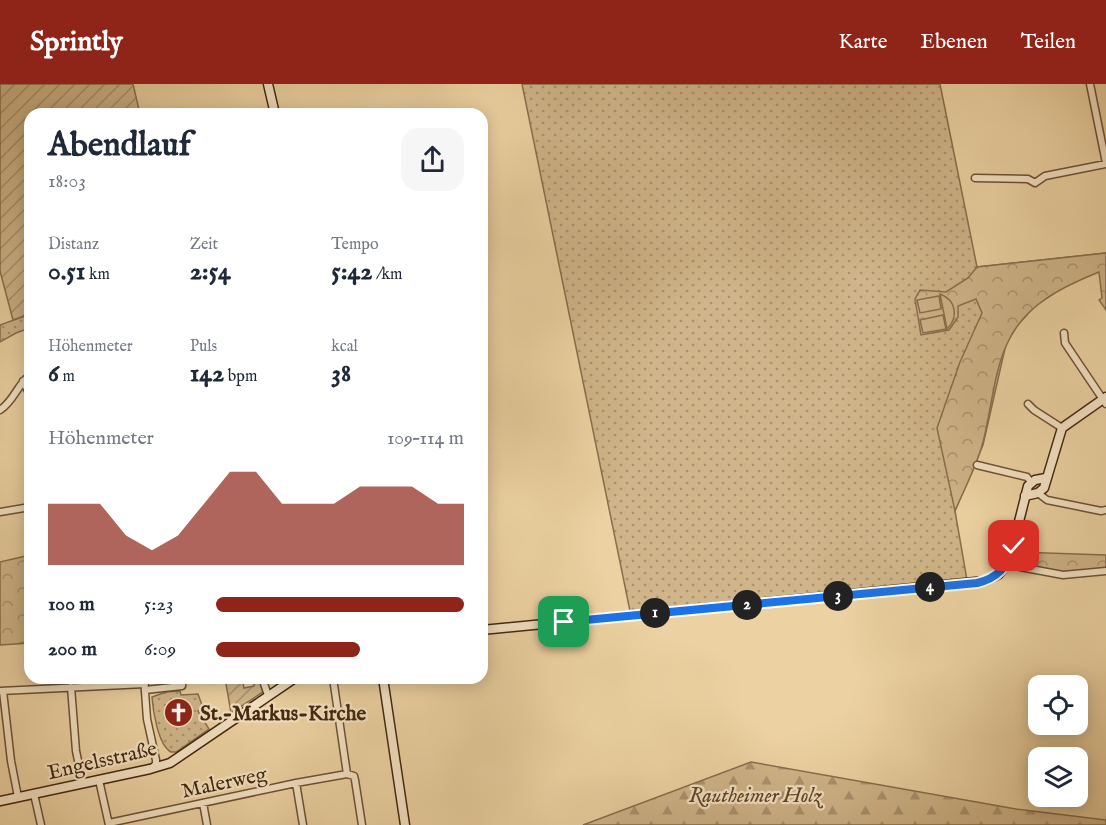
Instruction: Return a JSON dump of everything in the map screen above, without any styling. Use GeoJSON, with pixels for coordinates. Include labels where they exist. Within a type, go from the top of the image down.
{"type":"FeatureCollection","features":[{"type":"Feature","properties":{"kind":"street"},"geometry":{"type":"LineString","coordinates":[[268,84],[274,108]]}},
{"type":"Feature","properties":{"kind":"street"},"geometry":{"type":"LineString","coordinates":[[975,178],[1028,179],[1035,183],[1044,176],[1106,163],[1090,84]]}},
{"type":"Feature","properties":{"kind":"street"},"geometry":{"type":"LineString","coordinates":[[1025,496],[1038,493],[1044,488],[1062,428],[1105,400],[1065,343],[1064,333]]}},
{"type":"Feature","properties":{"kind":"street"},"geometry":{"type":"LineString","coordinates":[[0,410],[9,404],[23,381]]}},
{"type":"Feature","properties":{"kind":"street"},"geometry":{"type":"LineString","coordinates":[[1028,404],[1062,428]]}},
{"type":"Feature","properties":{"kind":"street"},"geometry":{"type":"LineString","coordinates":[[977,465],[1027,477],[1031,482]]}},
{"type":"Feature","properties":{"kind":"street"},"geometry":{"type":"LineString","coordinates":[[1031,482],[1046,478]]}},
{"type":"Feature","properties":{"kind":"street"},"geometry":{"type":"LineString","coordinates":[[488,629],[977,583],[999,574],[1008,561],[1025,496],[1031,482]]}},
{"type":"Feature","properties":{"kind":"street"},"geometry":{"type":"LineString","coordinates":[[1038,493],[1047,500],[1101,511],[1106,510]]}},
{"type":"Feature","properties":{"kind":"street"},"geometry":{"type":"LineString","coordinates":[[0,512],[24,508]]}},
{"type":"Feature","properties":{"kind":"street"},"geometry":{"type":"LineString","coordinates":[[1008,561],[1020,567],[1063,576],[1106,571]]}},
{"type":"Feature","properties":{"kind":"street"},"geometry":{"type":"LineString","coordinates":[[145,684],[148,726],[156,760],[156,764],[150,770]]}},
{"type":"Feature","properties":{"kind":"street"},"geometry":{"type":"LineString","coordinates":[[18,797],[2,691],[145,684],[182,686],[182,684]]}},
{"type":"Feature","properties":{"kind":"street"},"geometry":{"type":"LineString","coordinates":[[264,684],[268,695]]}},
{"type":"Feature","properties":{"kind":"street","name":"Engelsstraße"},"geometry":{"type":"LineString","coordinates":[[0,801],[150,770],[178,759],[285,684]]}},
{"type":"Feature","properties":{"kind":"street"},"geometry":{"type":"LineString","coordinates":[[334,684],[347,774],[354,776],[362,825]]}},
{"type":"Feature","properties":{"kind":"street"},"geometry":{"type":"LineString","coordinates":[[384,684],[405,825]]}},
{"type":"Feature","properties":{"kind":"street"},"geometry":{"type":"LineString","coordinates":[[71,687],[76,751],[83,784]]}},
{"type":"Feature","properties":{"kind":"street","name":"Malerweg"},"geometry":{"type":"LineString","coordinates":[[109,824],[347,774]]}},
{"type":"Feature","properties":{"kind":"street"},"geometry":{"type":"LineString","coordinates":[[99,780],[109,824]]}},
{"type":"Feature","properties":{"kind":"street"},"geometry":{"type":"LineString","coordinates":[[296,783],[303,825]]}},
{"type":"Feature","properties":{"kind":"street"},"geometry":{"type":"LineString","coordinates":[[34,794],[41,825]]}},
{"type":"Feature","properties":{"kind":"street"},"geometry":{"type":"LineString","coordinates":[[203,803],[207,825]]}},
{"type":"Feature","properties":{"kind":"green space"},"geometry":{"type":"Polygon","coordinates":[[[0,84],[133,84],[139,108],[24,108],[24,316],[13,320],[0,271],[0,84]]]}},
{"type":"Feature","properties":{"kind":"green space"},"geometry":{"type":"Polygon","coordinates":[[[522,84],[940,84],[977,267],[1106,253],[1099,271],[1068,284],[1034,307],[1017,326],[1006,344],[983,445],[955,511],[967,580],[630,611],[522,84]]]}},
{"type":"Feature","properties":{"kind":"green space"},"geometry":{"type":"Polygon","coordinates":[[[1106,253],[1106,310],[1099,300],[1102,298],[1099,272],[1045,299],[1023,318],[1014,330],[999,366],[980,451],[955,511],[937,428],[960,362],[982,313],[976,299],[958,306],[958,317],[949,330],[921,335],[915,299],[920,290],[946,292],[968,278],[977,267],[1106,253]]]}},
{"type":"Feature","properties":{"kind":"green space"},"geometry":{"type":"Polygon","coordinates":[[[940,294],[950,300],[954,309],[953,319],[947,329],[940,294]]]}},
{"type":"Feature","properties":{"kind":"green space"},"geometry":{"type":"Polygon","coordinates":[[[939,296],[941,309],[920,313],[917,300],[939,296]]]}},
{"type":"Feature","properties":{"kind":"green space"},"geometry":{"type":"Polygon","coordinates":[[[943,315],[946,329],[923,333],[920,320],[943,315]]]}},
{"type":"Feature","properties":{"kind":"green space"},"geometry":{"type":"Polygon","coordinates":[[[24,316],[24,330],[0,342],[0,325],[24,316]]]}},
{"type":"Feature","properties":{"kind":"green space"},"geometry":{"type":"Polygon","coordinates":[[[1017,552],[1106,555],[1106,569],[1046,571],[1033,569],[1016,560],[1017,552]]]}},
{"type":"Feature","properties":{"kind":"green space"},"geometry":{"type":"Polygon","coordinates":[[[24,556],[24,643],[0,645],[0,562],[24,556]]]}},
{"type":"Feature","properties":{"kind":"green space"},"geometry":{"type":"Polygon","coordinates":[[[226,684],[243,684],[244,688],[261,684],[263,692],[231,713],[226,684]]]}},
{"type":"Feature","properties":{"kind":"green space"},"geometry":{"type":"Polygon","coordinates":[[[180,691],[181,695],[198,694],[203,708],[198,711],[209,729],[176,752],[171,752],[166,748],[160,735],[152,697],[166,692],[180,691]]]}},
{"type":"Feature","properties":{"kind":"green space","name":"Rautheimer Holz"},"geometry":{"type":"Polygon","coordinates":[[[751,762],[1016,809],[1106,820],[1106,825],[583,825],[751,762]]]}},
{"type":"Feature","properties":{"kind":"place","name":"St.-Markus-Kirche"},"geometry":{"type":"Point","coordinates":[179,713]}},
{"type":"Feature","properties":{"kind":"route"},"geometry":{"type":"LineString","coordinates":[[564,622],[977,583],[999,574],[1014,546]]}}]}
